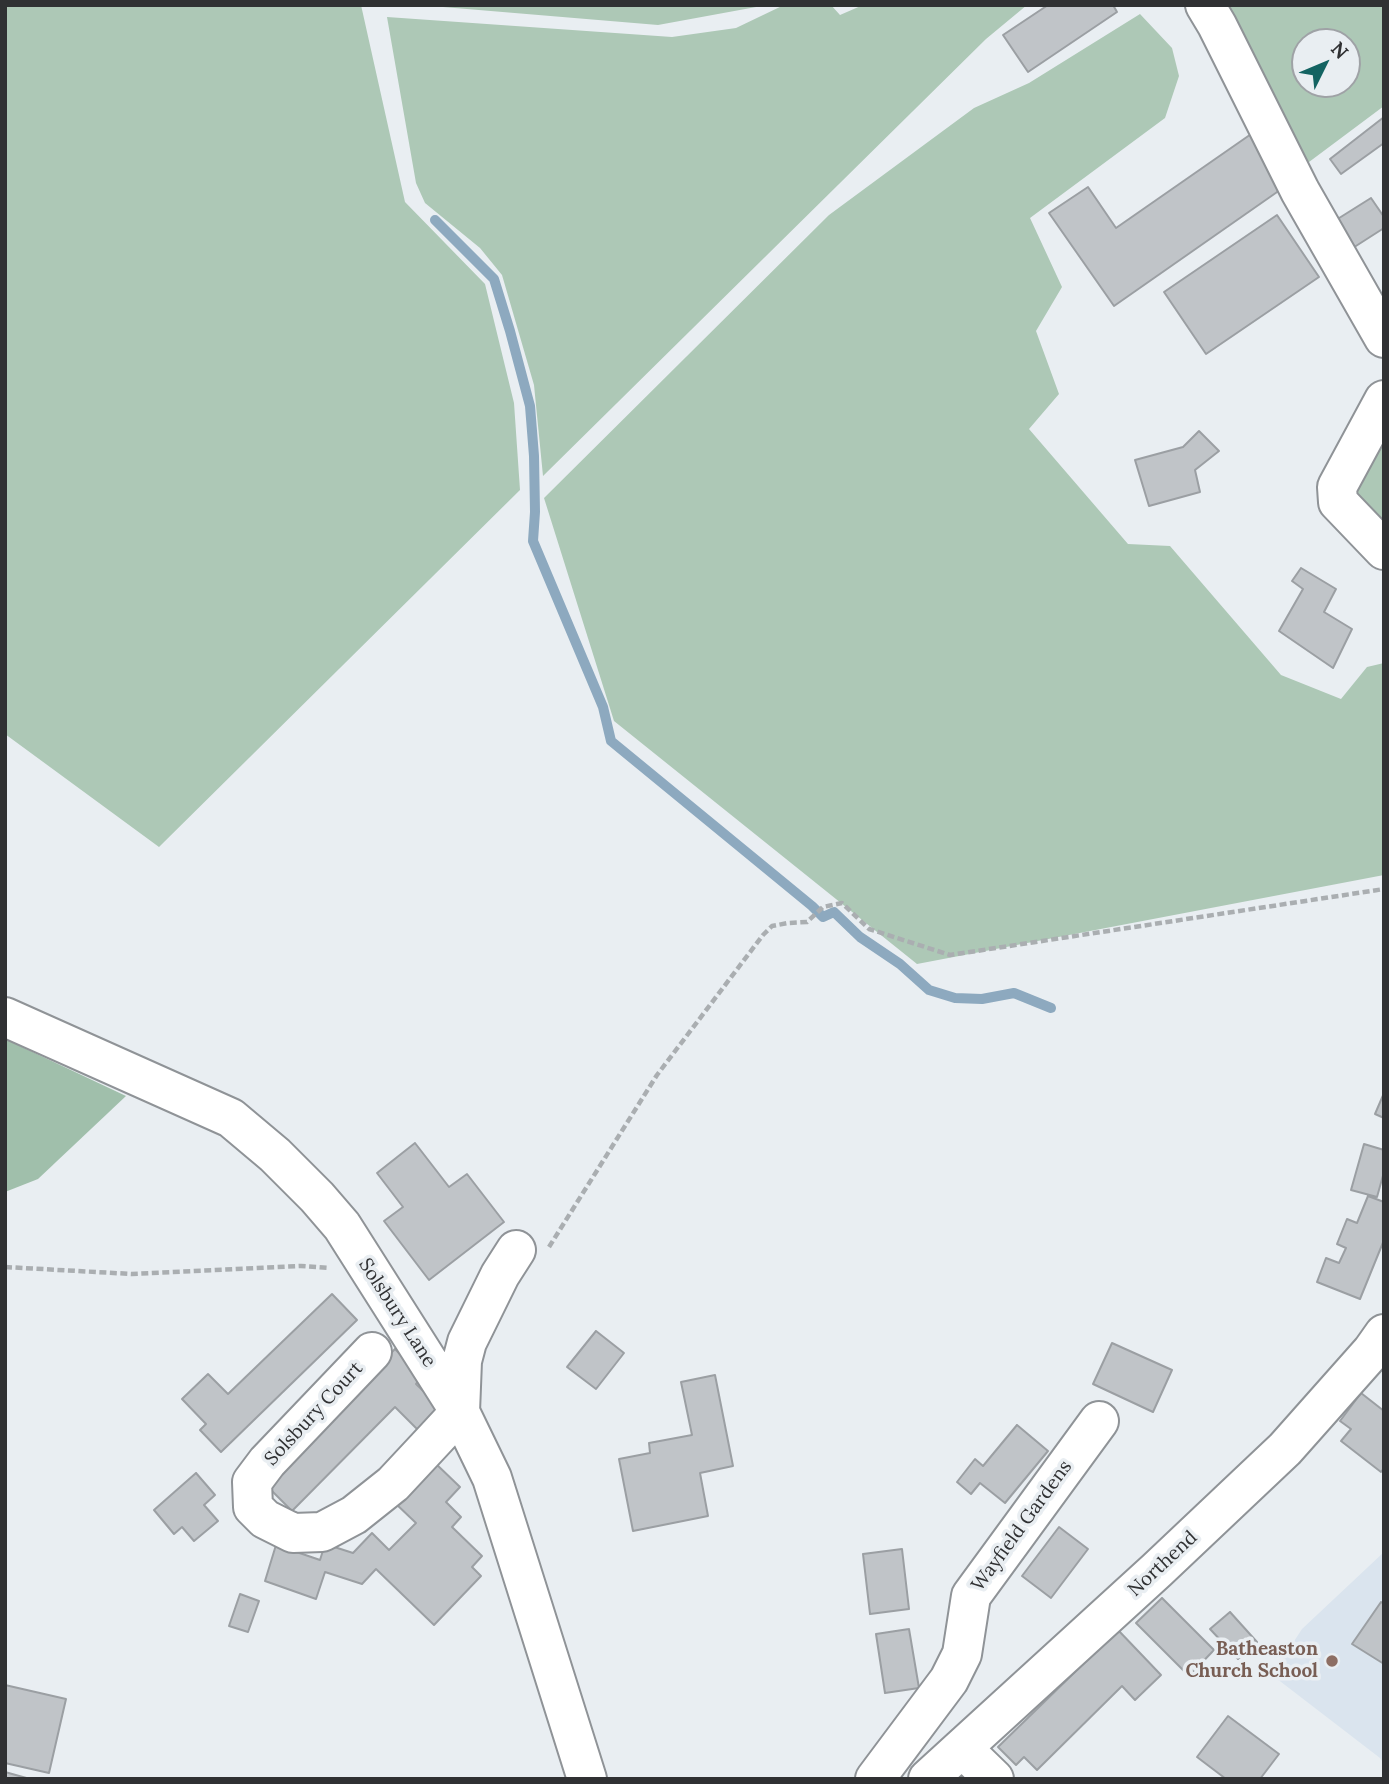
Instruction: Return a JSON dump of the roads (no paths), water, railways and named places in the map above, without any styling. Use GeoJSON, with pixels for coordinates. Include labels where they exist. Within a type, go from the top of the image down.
{"type":"FeatureCollection","features":[{"type":"Feature","properties":{"kind":"street"},"geometry":{"type":"LineString","coordinates":[[1205,5],[1300,191],[1384,338]]}},
{"type":"Feature","properties":{"kind":"street"},"geometry":{"type":"LineString","coordinates":[[1384,400],[1337,487],[1338,502],[1384,550]]}},
{"type":"Feature","properties":{"kind":"street","name":"Solsbury Lane"},"geometry":{"type":"LineString","coordinates":[[5,1017],[231,1118],[275,1154],[342,1226],[460,1412],[492,1478],[587,1779]]}},
{"type":"Feature","properties":{"kind":"street"},"geometry":{"type":"LineString","coordinates":[[460,1412],[462,1361],[467,1342],[500,1275],[529,1254]]}},
{"type":"Feature","properties":{"kind":"street","name":"Northend"},"geometry":{"type":"LineString","coordinates":[[928,1779],[1285,1449],[1384,1334]]}},
{"type":"Feature","properties":{"kind":"street","name":"Solsbury Court"},"geometry":{"type":"LineString","coordinates":[[372,1352],[267,1462],[252,1482],[253,1507],[265,1519],[293,1533],[321,1532],[354,1516],[393,1483],[460,1412]]}},
{"type":"Feature","properties":{"kind":"street","name":"Wayfield Gardens"},"geometry":{"type":"LineString","coordinates":[[875,1779],[950,1680],[962,1654],[971,1596],[1099,1421]]}},
{"type":"Feature","properties":{"kind":"street"},"geometry":{"type":"LineString","coordinates":[[962,1748],[994,1779]]}},
{"type":"Feature","properties":{"kind":"waterway"},"geometry":{"type":"LineString","coordinates":[[435,220],[494,279],[530,406],[534,456],[533,541],[603,707],[611,741],[823,917],[834,912],[860,937],[900,964],[929,990],[955,998],[982,999],[1014,993],[1051,1008]]}},
{"type":"Feature","properties":{"kind":"place","name":"Batheaston Church School"},"geometry":{"type":"Point","coordinates":[1332,1661]}}]}
